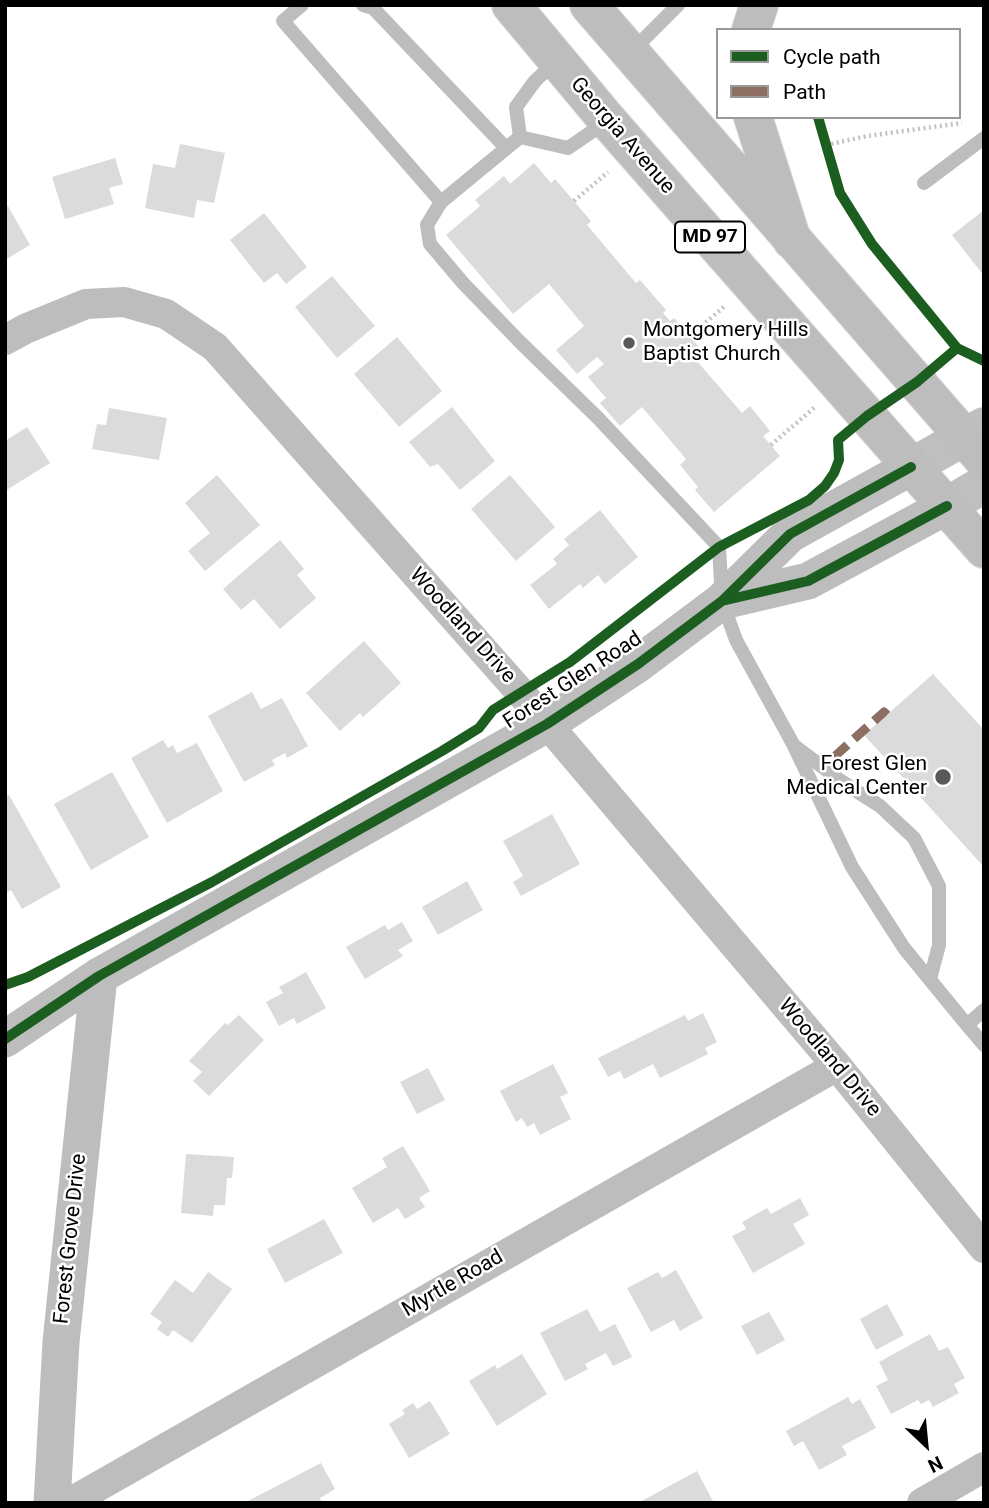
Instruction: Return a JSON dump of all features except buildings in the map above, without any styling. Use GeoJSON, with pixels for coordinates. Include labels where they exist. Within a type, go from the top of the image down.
{"type":"FeatureCollection","features":[{"type":"Feature","properties":{"kind":"main road","name":"Georgia Avenue"},"geometry":{"type":"LineString","coordinates":[[511,5],[608,121],[984,549]]}},
{"type":"Feature","properties":{"kind":"main road","name":"MD 97"},"geometry":{"type":"LineString","coordinates":[[589,5],[792,240],[977,441]]}},
{"type":"Feature","properties":{"kind":"main road"},"geometry":{"type":"LineString","coordinates":[[752,28],[759,5]]}},
{"type":"Feature","properties":{"kind":"main road"},"geometry":{"type":"LineString","coordinates":[[754,119],[792,240]]}},
{"type":"Feature","properties":{"kind":"main road","name":"Forest Glen Road"},"geometry":{"type":"LineString","coordinates":[[911,467],[977,441]]}},
{"type":"Feature","properties":{"kind":"main road","name":"Forest Glen Road"},"geometry":{"type":"LineString","coordinates":[[947,506],[984,484]]}},
{"type":"Feature","properties":{"kind":"street","name":"Woodland Drive"},"geometry":{"type":"LineString","coordinates":[[5,340],[24,329],[86,304],[124,302],[166,314],[215,347],[547,724],[837,1066],[984,1248]]}},
{"type":"Feature","properties":{"kind":"street","name":"Forest Glen Road"},"geometry":{"type":"LineString","coordinates":[[5,1039],[99,976],[547,724],[638,664],[722,601],[790,534],[911,467]]}},
{"type":"Feature","properties":{"kind":"street","name":"Forest Glen Road"},"geometry":{"type":"LineString","coordinates":[[722,601],[808,581],[947,506]]}},
{"type":"Feature","properties":{"kind":"street","name":"Forest Grove Drive"},"geometry":{"type":"LineString","coordinates":[[52,1503],[61,1342],[99,976]]}},
{"type":"Feature","properties":{"kind":"street","name":"Myrtle Road"},"geometry":{"type":"LineString","coordinates":[[69,1503],[837,1066]]}},
{"type":"Feature","properties":{"kind":"street"},"geometry":{"type":"LineString","coordinates":[[922,1503],[984,1467]]}},
{"type":"Feature","properties":{"kind":"lane"},"geometry":{"type":"LineString","coordinates":[[302,5],[283,21],[441,202]]}},
{"type":"Feature","properties":{"kind":"lane"},"geometry":{"type":"LineString","coordinates":[[363,5],[373,8],[506,148]]}},
{"type":"Feature","properties":{"kind":"lane"},"geometry":{"type":"LineString","coordinates":[[630,52],[678,5]]}},
{"type":"Feature","properties":{"kind":"lane"},"geometry":{"type":"LineString","coordinates":[[520,137],[516,107],[535,80],[557,60]]}},
{"type":"Feature","properties":{"kind":"lane"},"geometry":{"type":"LineString","coordinates":[[520,137],[568,148],[608,121]]}},
{"type":"Feature","properties":{"kind":"lane"},"geometry":{"type":"LineString","coordinates":[[520,137],[441,202],[428,225],[430,244],[472,293],[598,418],[719,547],[722,601],[736,640],[793,744],[852,867],[904,948],[984,1045]]}},
{"type":"Feature","properties":{"kind":"lane"},"geometry":{"type":"LineString","coordinates":[[924,183],[984,138]]}},
{"type":"Feature","properties":{"kind":"lane"},"geometry":{"type":"LineString","coordinates":[[793,744],[841,781],[880,806],[915,838],[939,886],[939,945],[930,979]]}},
{"type":"Feature","properties":{"kind":"lane"},"geometry":{"type":"LineString","coordinates":[[967,1025],[984,1010]]}},
{"type":"Feature","properties":{"kind":"path"},"geometry":{"type":"LineString","coordinates":[[829,157],[824,141],[967,123]]}},
{"type":"Feature","properties":{"kind":"path"},"geometry":{"type":"LineString","coordinates":[[574,201],[611,169]]}},
{"type":"Feature","properties":{"kind":"path"},"geometry":{"type":"LineString","coordinates":[[690,337],[729,303]]}},
{"type":"Feature","properties":{"kind":"path"},"geometry":{"type":"LineString","coordinates":[[771,445],[818,405]]}},
{"type":"Feature","properties":{"kind":"marked path"},"geometry":{"type":"LineString","coordinates":[[834,757],[884,712],[887,715]]}},
{"type":"Feature","properties":{"kind":"cycle path"},"geometry":{"type":"LineString","coordinates":[[819,119],[840,193],[872,244],[957,348],[984,361]]}},
{"type":"Feature","properties":{"kind":"cycle path"},"geometry":{"type":"LineString","coordinates":[[5,985],[28,977],[212,882],[479,728],[493,710],[570,662],[719,547],[809,500],[825,486],[834,473],[839,460],[838,440],[867,416],[917,382],[957,348]]}},
{"type":"Feature","properties":{"kind":"cycle path"},"geometry":{"type":"LineString","coordinates":[[5,1039],[99,976],[547,724],[638,664],[722,601],[790,534],[911,467]]}},
{"type":"Feature","properties":{"kind":"cycle path"},"geometry":{"type":"LineString","coordinates":[[722,601],[808,581],[947,506]]}},
{"type":"Feature","properties":{"kind":"place","name":"Montgomery Hills Baptist Church"},"geometry":{"type":"Point","coordinates":[629,343]}},
{"type":"Feature","properties":{"kind":"place","name":"Forest Glen Medical Center"},"geometry":{"type":"Point","coordinates":[943,777]}}]}
